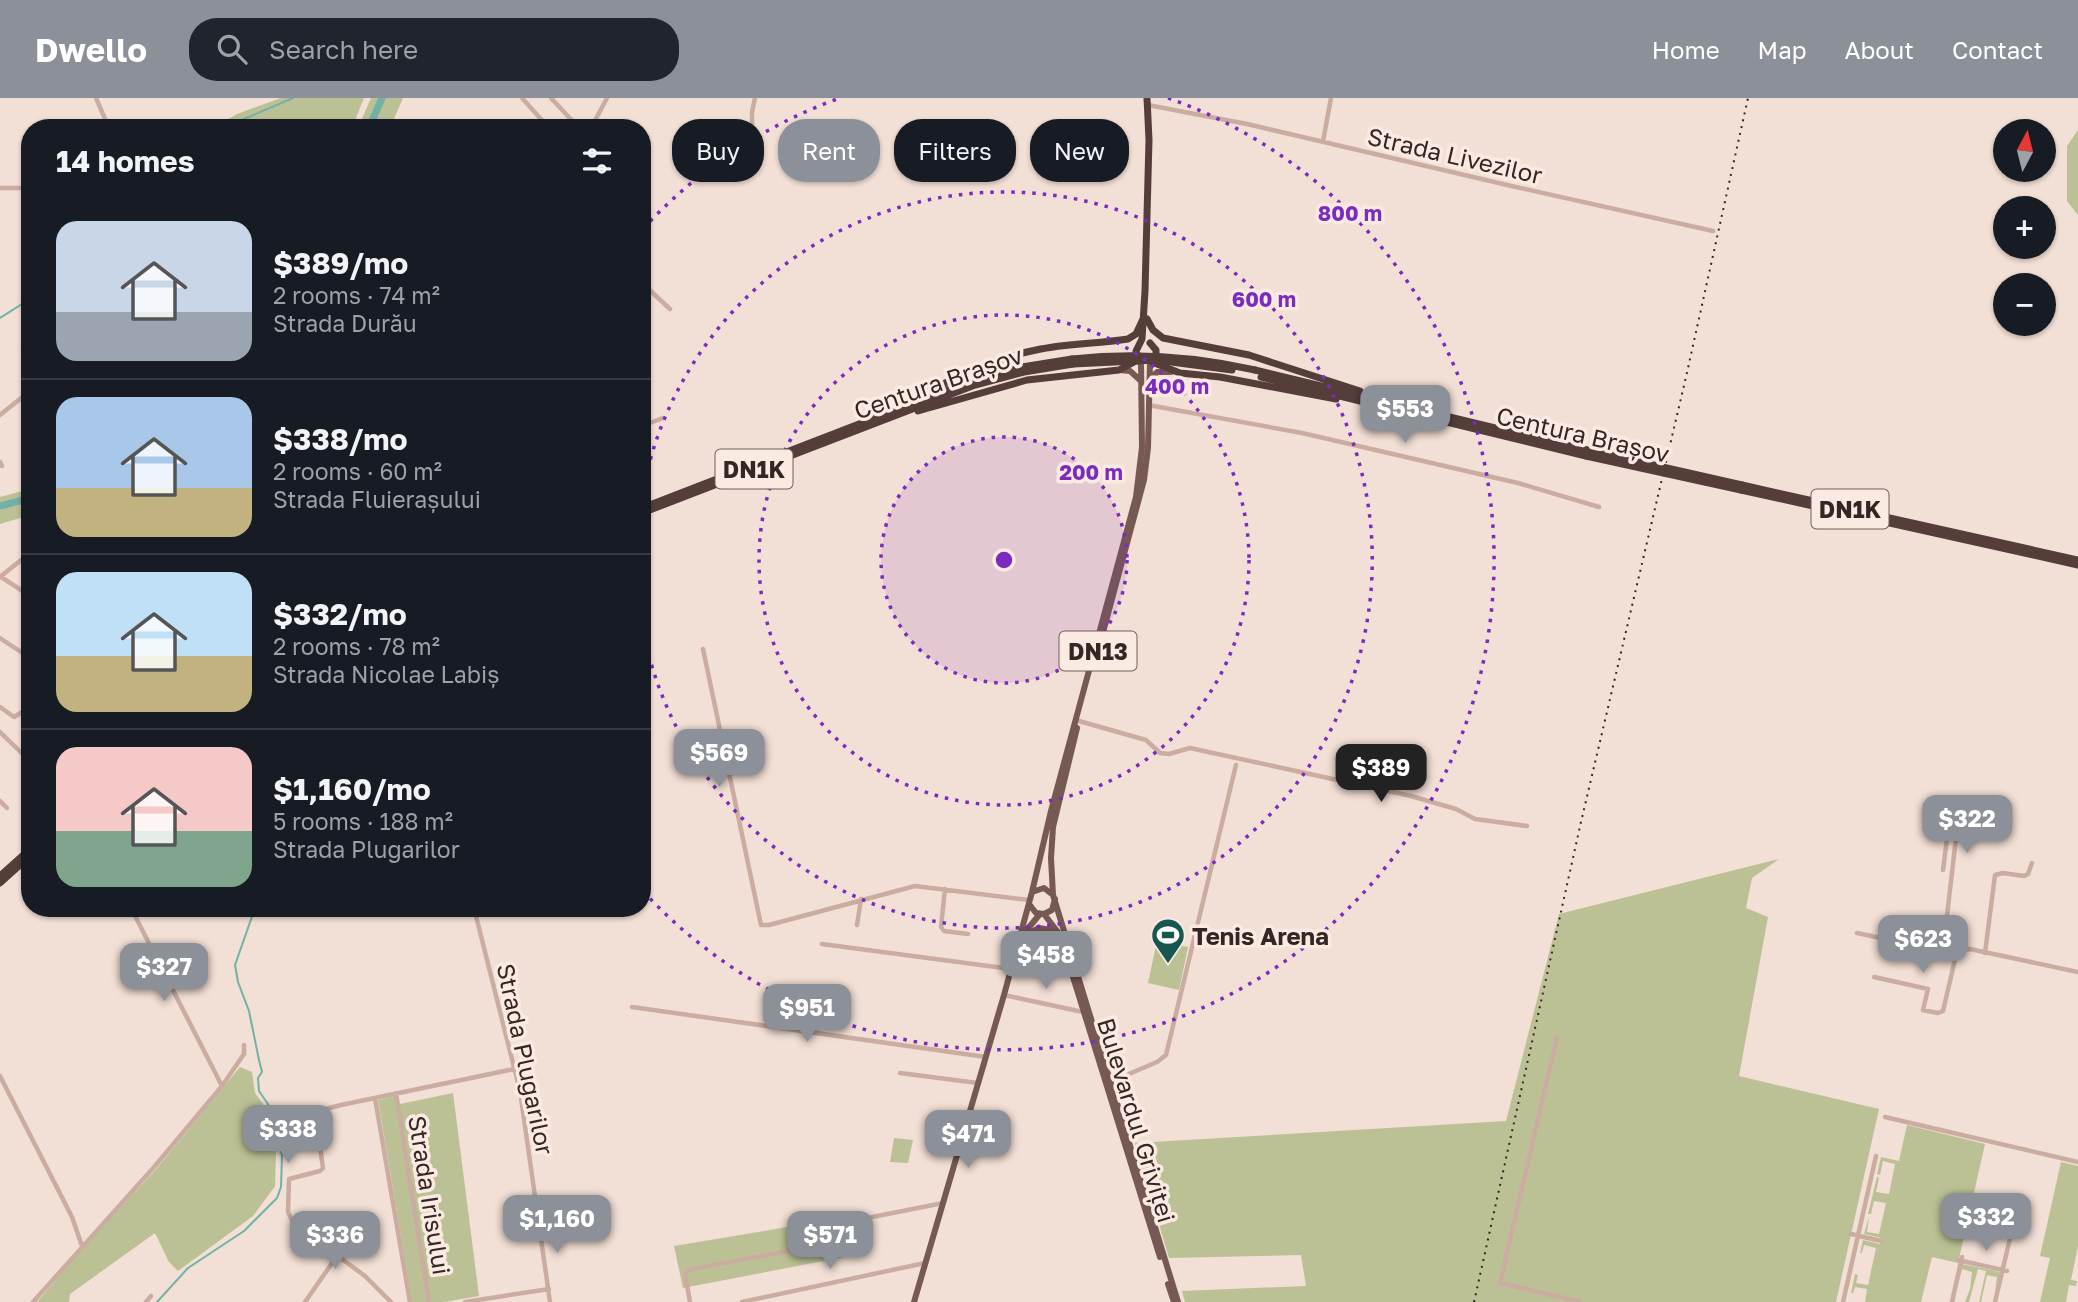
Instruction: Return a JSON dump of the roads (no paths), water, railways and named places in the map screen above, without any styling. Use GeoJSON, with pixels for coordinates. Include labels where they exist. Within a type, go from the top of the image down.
{"type":"FeatureCollection","features":[{"type":"Feature","properties":{"kind":"highway","name":"DN13"},"geometry":{"type":"LineString","coordinates":[[1145,319],[1156,356],[1145,362],[1138,348],[1145,319],[1148,101]]}},
{"type":"Feature","properties":{"kind":"highway"},"geometry":{"type":"LineString","coordinates":[[866,424],[991,362],[1058,346],[1128,339],[1136,334],[1145,319],[1157,335],[1175,341]]}},
{"type":"Feature","properties":{"kind":"highway"},"geometry":{"type":"LineString","coordinates":[[1117,341],[1138,348],[1175,341]]}},
{"type":"Feature","properties":{"kind":"highway","name":"DN1K"},"geometry":{"type":"LineString","coordinates":[[1175,341],[1234,351],[1359,390],[1376,401]]}},
{"type":"Feature","properties":{"kind":"highway","name":"Centura Brașov"},"geometry":{"type":"LineString","coordinates":[[651,509],[973,380],[1022,367],[1134,355],[1177,357],[1254,372],[1587,453],[2078,562]]}},
{"type":"Feature","properties":{"kind":"highway"},"geometry":{"type":"LineString","coordinates":[[866,424],[1027,380],[1119,370],[1145,362],[1180,373],[1376,401]]}},
{"type":"Feature","properties":{"kind":"highway","name":"Centura Brașov"},"geometry":{"type":"LineString","coordinates":[[651,505],[866,424]]}},
{"type":"Feature","properties":{"kind":"highway"},"geometry":{"type":"LineString","coordinates":[[0,876],[21,857]]}},
{"type":"Feature","properties":{"kind":"highway"},"geometry":{"type":"LineString","coordinates":[[0,883],[21,864]]}},
{"type":"Feature","properties":{"kind":"main road","name":"DN13"},"geometry":{"type":"LineString","coordinates":[[1042,914],[1033,911],[1029,902],[1053,801],[1136,497],[1142,447],[1145,362]]}},
{"type":"Feature","properties":{"kind":"main road"},"geometry":{"type":"LineString","coordinates":[[1119,370],[1134,373],[1145,381],[1161,371],[1180,373]]}},
{"type":"Feature","properties":{"kind":"main road","name":"DN13"},"geometry":{"type":"LineString","coordinates":[[1054,896],[1051,858],[1053,827],[1079,721],[1141,497],[1147,448],[1148,405],[1145,381]]}},
{"type":"Feature","properties":{"kind":"main road"},"geometry":{"type":"LineString","coordinates":[[1019,939],[1042,914],[1054,906],[1054,896],[1044,888],[1032,892]]}},
{"type":"Feature","properties":{"kind":"main road","name":"Bulevardul Griviței"},"geometry":{"type":"LineString","coordinates":[[1054,896],[1083,1012],[1176,1302]]}},
{"type":"Feature","properties":{"kind":"main road"},"geometry":{"type":"LineString","coordinates":[[915,1302],[1029,902]]}},
{"type":"Feature","properties":{"kind":"main road","name":"Bulevardul Griviței"},"geometry":{"type":"LineString","coordinates":[[1042,914],[1063,936],[1176,1302]]}},
{"type":"Feature","properties":{"kind":"main road"},"geometry":{"type":"LineString","coordinates":[[1019,939],[1039,928],[1052,929],[1063,936]]}},
{"type":"Feature","properties":{"kind":"street"},"geometry":{"type":"LineString","coordinates":[[96,98],[104,119]]}},
{"type":"Feature","properties":{"kind":"street"},"geometry":{"type":"LineString","coordinates":[[522,98],[541,119]]}},
{"type":"Feature","properties":{"kind":"street"},"geometry":{"type":"LineString","coordinates":[[551,98],[571,119]]}},
{"type":"Feature","properties":{"kind":"street"},"geometry":{"type":"LineString","coordinates":[[596,119],[607,98]]}},
{"type":"Feature","properties":{"kind":"street"},"geometry":{"type":"LineString","coordinates":[[752,119],[755,98]]}},
{"type":"Feature","properties":{"kind":"street"},"geometry":{"type":"LineString","coordinates":[[1323,141],[1331,98]]}},
{"type":"Feature","properties":{"kind":"street","name":"Strada Livezilor"},"geometry":{"type":"LineString","coordinates":[[1148,101],[1323,141],[1338,147],[1713,231]]}},
{"type":"Feature","properties":{"kind":"street"},"geometry":{"type":"LineString","coordinates":[[0,188],[21,188]]}},
{"type":"Feature","properties":{"kind":"street"},"geometry":{"type":"LineString","coordinates":[[651,291],[670,309]]}},
{"type":"Feature","properties":{"kind":"street"},"geometry":{"type":"LineString","coordinates":[[0,415],[21,398]]}},
{"type":"Feature","properties":{"kind":"street"},"geometry":{"type":"LineString","coordinates":[[1148,405],[1301,433],[1518,483],[1599,507]]}},
{"type":"Feature","properties":{"kind":"street"},"geometry":{"type":"LineString","coordinates":[[651,423],[663,418]]}},
{"type":"Feature","properties":{"kind":"street"},"geometry":{"type":"LineString","coordinates":[[21,560],[0,577],[21,590]]}},
{"type":"Feature","properties":{"kind":"street"},"geometry":{"type":"LineString","coordinates":[[0,638],[21,652]]}},
{"type":"Feature","properties":{"kind":"street"},"geometry":{"type":"LineString","coordinates":[[703,649],[761,925],[908,887],[945,889],[1029,902]]}},
{"type":"Feature","properties":{"kind":"street"},"geometry":{"type":"LineString","coordinates":[[0,708],[14,717],[21,713]]}},
{"type":"Feature","properties":{"kind":"street"},"geometry":{"type":"LineString","coordinates":[[1079,721],[1146,740],[1160,753],[1169,754],[1186,748],[1202,751],[1411,796],[1456,809],[1475,819],[1527,826]]}},
{"type":"Feature","properties":{"kind":"street"},"geometry":{"type":"LineString","coordinates":[[0,732],[21,752]]}},
{"type":"Feature","properties":{"kind":"street","name":"Bulevardul Griviței"},"geometry":{"type":"LineString","coordinates":[[1110,1082],[1157,1062],[1166,1055],[1236,765]]}},
{"type":"Feature","properties":{"kind":"street"},"geometry":{"type":"LineString","coordinates":[[0,801],[8,808]]}},
{"type":"Feature","properties":{"kind":"street"},"geometry":{"type":"LineString","coordinates":[[1943,870],[1947,838],[1956,838],[1943,950]]}},
{"type":"Feature","properties":{"kind":"street"},"geometry":{"type":"LineString","coordinates":[[1985,953],[1995,875],[2003,873],[2024,876],[2028,874],[2032,863]]}},
{"type":"Feature","properties":{"kind":"street"},"geometry":{"type":"LineString","coordinates":[[945,889],[941,926],[944,931],[968,934]]}},
{"type":"Feature","properties":{"kind":"street"},"geometry":{"type":"LineString","coordinates":[[858,925],[861,899]]}},
{"type":"Feature","properties":{"kind":"street"},"geometry":{"type":"LineString","coordinates":[[136,917],[222,1086]]}},
{"type":"Feature","properties":{"kind":"street","name":"Strada Plugarilor"},"geometry":{"type":"LineString","coordinates":[[476,917],[515,1069],[529,1144],[550,1302]]}},
{"type":"Feature","properties":{"kind":"street"},"geometry":{"type":"LineString","coordinates":[[1857,933],[1943,950],[1970,949],[2078,972]]}},
{"type":"Feature","properties":{"kind":"street"},"geometry":{"type":"LineString","coordinates":[[822,944],[1011,969]]}},
{"type":"Feature","properties":{"kind":"street"},"geometry":{"type":"LineString","coordinates":[[1874,977],[1928,989],[1923,1010],[1938,1013],[1943,1011],[1957,951]]}},
{"type":"Feature","properties":{"kind":"street"},"geometry":{"type":"LineString","coordinates":[[1004,995],[1083,1012]]}},
{"type":"Feature","properties":{"kind":"street"},"geometry":{"type":"LineString","coordinates":[[632,1007],[986,1058]]}},
{"type":"Feature","properties":{"kind":"street"},"geometry":{"type":"LineString","coordinates":[[1557,1037],[1500,1283],[1581,1302]]}},
{"type":"Feature","properties":{"kind":"street"},"geometry":{"type":"LineString","coordinates":[[33,1302],[155,1166],[222,1086],[244,1054],[244,1045]]}},
{"type":"Feature","properties":{"kind":"street"},"geometry":{"type":"LineString","coordinates":[[286,1119],[515,1069]]}},
{"type":"Feature","properties":{"kind":"street"},"geometry":{"type":"LineString","coordinates":[[900,1073],[979,1084]]}},
{"type":"Feature","properties":{"kind":"street"},"geometry":{"type":"LineString","coordinates":[[0,1076],[72,1217],[82,1246]]}},
{"type":"Feature","properties":{"kind":"street","name":"Strada Irisului"},"geometry":{"type":"LineString","coordinates":[[396,1093],[429,1302]]}},
{"type":"Feature","properties":{"kind":"street"},"geometry":{"type":"LineString","coordinates":[[375,1098],[410,1302]]}},
{"type":"Feature","properties":{"kind":"street"},"geometry":{"type":"LineString","coordinates":[[315,1112],[323,1165],[320,1171],[289,1179],[288,1212],[294,1224],[365,1276],[391,1302]]}},
{"type":"Feature","properties":{"kind":"street"},"geometry":{"type":"LineString","coordinates":[[1885,1117],[2078,1162]]}},
{"type":"Feature","properties":{"kind":"street"},"geometry":{"type":"LineString","coordinates":[[1843,1302],[1876,1156]]}},
{"type":"Feature","properties":{"kind":"street"},"geometry":{"type":"LineString","coordinates":[[690,1302],[685,1278],[685,1272],[688,1270],[840,1241],[844,1239],[852,1221],[944,1203]]}},
{"type":"Feature","properties":{"kind":"street"},"geometry":{"type":"LineString","coordinates":[[1991,1227],[2011,1231],[2005,1270],[1995,1302]]}},
{"type":"Feature","properties":{"kind":"street"},"geometry":{"type":"LineString","coordinates":[[1851,1234],[1881,1241]]}},
{"type":"Feature","properties":{"kind":"street"},"geometry":{"type":"LineString","coordinates":[[305,1302],[337,1256]]}},
{"type":"Feature","properties":{"kind":"street"},"geometry":{"type":"LineString","coordinates":[[1952,1302],[1961,1259],[2005,1270]]}},
{"type":"Feature","properties":{"kind":"street"},"geometry":{"type":"LineString","coordinates":[[742,1302],[926,1262]]}},
{"type":"Feature","properties":{"kind":"street"},"geometry":{"type":"LineString","coordinates":[[465,1302],[549,1289]]}},
{"type":"Feature","properties":{"kind":"street"},"geometry":{"type":"LineString","coordinates":[[146,1302],[151,1296]]}},
{"type":"Feature","properties":{"kind":"waterway"},"geometry":{"type":"LineString","coordinates":[[244,119],[293,98]]}},
{"type":"Feature","properties":{"kind":"waterway"},"geometry":{"type":"LineString","coordinates":[[373,119],[382,98]]}},
{"type":"Feature","properties":{"kind":"waterway"},"geometry":{"type":"LineString","coordinates":[[0,318],[21,305]]}},
{"type":"Feature","properties":{"kind":"waterway"},"geometry":{"type":"LineString","coordinates":[[0,506],[21,500]]}},
{"type":"Feature","properties":{"kind":"waterway"},"geometry":{"type":"LineString","coordinates":[[157,1302],[188,1268],[244,1231],[277,1198],[281,1187],[282,1156],[274,1113],[259,1091],[258,1078],[262,1072],[249,1011],[235,965],[252,917]]}},
{"type":"Feature","properties":{"kind":"railway"},"geometry":{"type":"LineString","coordinates":[[1474,1302],[1581,822],[1686,377],[1748,98]]}},
{"type":"Feature","properties":{"kind":"place","name":"Tenis Arena"},"geometry":{"type":"Point","coordinates":[1168,965]}}]}
